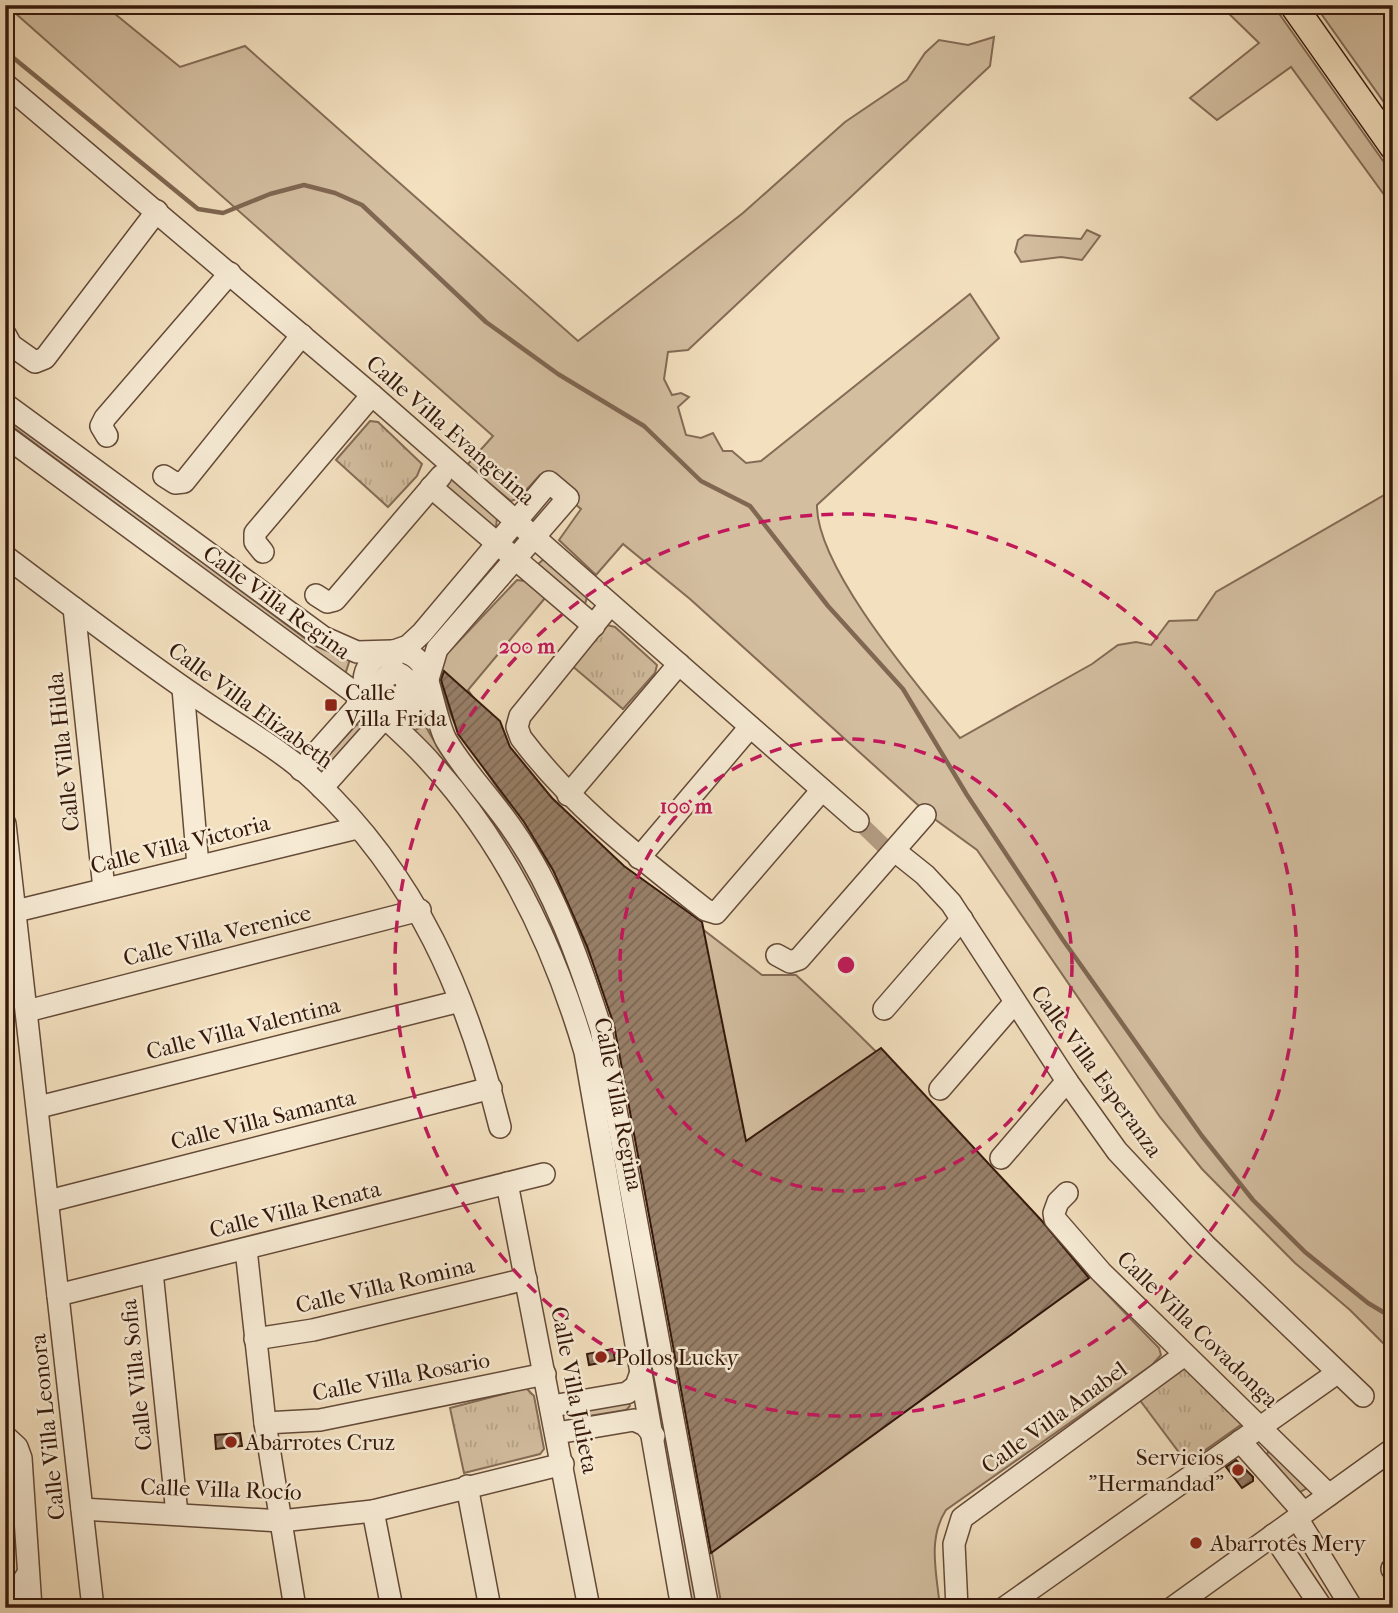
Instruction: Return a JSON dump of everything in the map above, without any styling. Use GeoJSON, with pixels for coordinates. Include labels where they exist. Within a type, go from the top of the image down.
{"type":"FeatureCollection","features":[{"type":"Feature","properties":{"kind":"main road"},"geometry":{"type":"LineString","coordinates":[[1293,5],[1393,147]]}},
{"type":"Feature","properties":{"kind":"street","name":"Calle Villa Evangelina"},"geometry":{"type":"LineString","coordinates":[[5,84],[451,464],[514,543],[594,626]]}},
{"type":"Feature","properties":{"kind":"street"},"geometry":{"type":"LineString","coordinates":[[5,334],[24,357],[35,362],[45,358],[157,211]]}},
{"type":"Feature","properties":{"kind":"street"},"geometry":{"type":"LineString","coordinates":[[107,436],[101,426],[105,418],[230,273]]}},
{"type":"Feature","properties":{"kind":"street"},"geometry":{"type":"LineString","coordinates":[[164,476],[175,483],[184,482],[302,335]]}},
{"type":"Feature","properties":{"kind":"street"},"geometry":{"type":"LineString","coordinates":[[263,552],[255,542],[255,533],[372,395]]}},
{"type":"Feature","properties":{"kind":"street","name":"Calle Villa Regina"},"geometry":{"type":"LineString","coordinates":[[5,404],[323,637],[357,652],[395,686],[433,764],[478,820],[528,902],[558,970],[585,1052],[641,1367],[643,1405],[678,1439]]}},
{"type":"Feature","properties":{"kind":"street","name":"Calle Villa Regina"},"geometry":{"type":"LineString","coordinates":[[5,436],[433,709],[446,740],[514,832],[543,884],[579,960],[601,1029],[665,1363],[708,1608]]}},
{"type":"Feature","properties":{"kind":"street"},"geometry":{"type":"LineString","coordinates":[[316,595],[327,602],[335,600],[451,464]]}},
{"type":"Feature","properties":{"kind":"street","name":"Calle Villa Evangelina"},"geometry":{"type":"LineString","coordinates":[[431,487],[610,606],[858,821]]}},
{"type":"Feature","properties":{"kind":"street"},"geometry":{"type":"LineString","coordinates":[[301,770],[437,649],[514,543]]}},
{"type":"Feature","properties":{"kind":"street"},"geometry":{"type":"LineString","coordinates":[[322,788],[375,728],[395,686],[408,646],[514,543]]}},
{"type":"Feature","properties":{"kind":"street","name":"Calle Villa Elizabeth"},"geometry":{"type":"LineString","coordinates":[[5,556],[183,688],[301,770],[322,788],[357,828],[420,911],[434,936],[491,1088],[500,1128]]}},
{"type":"Feature","properties":{"kind":"street"},"geometry":{"type":"LineString","coordinates":[[610,606],[518,721],[521,738],[568,795],[639,858],[706,911],[716,913],[822,790]]}},
{"type":"Feature","properties":{"kind":"street","name":"Calle Villa Hilda"},"geometry":{"type":"LineString","coordinates":[[74,608],[104,889]]}},
{"type":"Feature","properties":{"kind":"street"},"geometry":{"type":"LineString","coordinates":[[568,795],[679,664]]}},
{"type":"Feature","properties":{"kind":"street"},"geometry":{"type":"LineString","coordinates":[[183,688],[198,866]]}},
{"type":"Feature","properties":{"kind":"street"},"geometry":{"type":"LineString","coordinates":[[639,858],[750,727]]}},
{"type":"Feature","properties":{"kind":"street"},"geometry":{"type":"LineString","coordinates":[[777,955],[790,962],[799,959],[925,815]]}},
{"type":"Feature","properties":{"kind":"street","name":"Calle Villa Leonora"},"geometry":{"type":"LineString","coordinates":[[5,824],[95,1608]]}},
{"type":"Feature","properties":{"kind":"street","name":"Calle Villa Victoria"},"geometry":{"type":"LineString","coordinates":[[16,911],[357,828]]}},
{"type":"Feature","properties":{"kind":"street","name":"Calle Villa Esperanza"},"geometry":{"type":"LineString","coordinates":[[895,851],[926,875],[962,919],[1067,1081],[1117,1151],[1165,1205],[1363,1396]]}},
{"type":"Feature","properties":{"kind":"street","name":"Calle Villa Verenice"},"geometry":{"type":"LineString","coordinates":[[27,1011],[420,911]]}},
{"type":"Feature","properties":{"kind":"street"},"geometry":{"type":"LineString","coordinates":[[884,1008],[962,919]]}},
{"type":"Feature","properties":{"kind":"street","name":"Calle Villa Valentina"},"geometry":{"type":"LineString","coordinates":[[39,1107],[460,1001]]}},
{"type":"Feature","properties":{"kind":"street"},"geometry":{"type":"LineString","coordinates":[[940,1089],[1015,1002]]}},
{"type":"Feature","properties":{"kind":"street"},"geometry":{"type":"LineString","coordinates":[[1001,1158],[1067,1081]]}},
{"type":"Feature","properties":{"kind":"street","name":"Calle Villa Samanta"},"geometry":{"type":"LineString","coordinates":[[49,1202],[491,1088]]}},
{"type":"Feature","properties":{"kind":"street","name":"Calle Villa Renata"},"geometry":{"type":"LineString","coordinates":[[58,1294],[544,1174]]}},
{"type":"Feature","properties":{"kind":"street","name":"Calle Villa Julieta"},"geometry":{"type":"LineString","coordinates":[[507,1184],[589,1608]]}},
{"type":"Feature","properties":{"kind":"street","name":"Calle Villa Covadonga"},"geometry":{"type":"LineString","coordinates":[[1068,1193],[1055,1208],[1055,1219],[1101,1272],[1184,1356],[1329,1495]]}},
{"type":"Feature","properties":{"kind":"street"},"geometry":{"type":"LineString","coordinates":[[246,1249],[265,1423],[295,1608]]}},
{"type":"Feature","properties":{"kind":"street","name":"Calle Villa Sofia"},"geometry":{"type":"LineString","coordinates":[[152,1272],[177,1514]]}},
{"type":"Feature","properties":{"kind":"street","name":"Calle Villa Romina"},"geometry":{"type":"LineString","coordinates":[[255,1339],[313,1330],[526,1279]]}},
{"type":"Feature","properties":{"kind":"street","name":"Calle Villa Anabel"},"geometry":{"type":"LineString","coordinates":[[957,1608],[954,1544],[958,1524],[967,1512],[1184,1356]]}},
{"type":"Feature","properties":{"kind":"street"},"geometry":{"type":"LineString","coordinates":[[641,1367],[652,1372],[665,1363]]}},
{"type":"Feature","properties":{"kind":"street"},"geometry":{"type":"LineString","coordinates":[[557,1433],[643,1405],[664,1389],[665,1363]]}},
{"type":"Feature","properties":{"kind":"street"},"geometry":{"type":"LineString","coordinates":[[1004,1608],[1337,1373]]}},
{"type":"Feature","properties":{"kind":"street","name":"Calle Villa Rosario"},"geometry":{"type":"LineString","coordinates":[[265,1423],[320,1420],[545,1374]]}},
{"type":"Feature","properties":{"kind":"street"},"geometry":{"type":"LineString","coordinates":[[552,1406],[643,1405]]}},
{"type":"Feature","properties":{"kind":"street"},"geometry":{"type":"LineString","coordinates":[[643,1405],[645,1424],[653,1437],[682,1608]]}},
{"type":"Feature","properties":{"kind":"street"},"geometry":{"type":"LineString","coordinates":[[653,1437],[658,1428],[667,1426],[678,1439]]}},
{"type":"Feature","properties":{"kind":"street"},"geometry":{"type":"LineString","coordinates":[[5,1436],[17,1447],[21,1458],[18,1582],[7,1608]]}},
{"type":"Feature","properties":{"kind":"street"},"geometry":{"type":"LineString","coordinates":[[1240,1441],[1301,1516],[1349,1606]]}},
{"type":"Feature","properties":{"kind":"street"},"geometry":{"type":"LineString","coordinates":[[1172,1608],[1393,1449]]}},
{"type":"Feature","properties":{"kind":"street","name":"Calle Villa Rocío"},"geometry":{"type":"LineString","coordinates":[[82,1509],[281,1521],[373,1511],[562,1464]]}},
{"type":"Feature","properties":{"kind":"street"},"geometry":{"type":"LineString","coordinates":[[467,1486],[490,1608]]}},
{"type":"Feature","properties":{"kind":"street"},"geometry":{"type":"LineString","coordinates":[[373,1511],[392,1608]]}},
{"type":"Feature","properties":{"kind":"street"},"geometry":{"type":"LineString","coordinates":[[1273,1535],[1322,1608]]}},
{"type":"Feature","properties":{"kind":"street"},"geometry":{"type":"LineString","coordinates":[[18,1582],[31,1608]]}},
{"type":"Feature","properties":{"kind":"green space"},"geometry":{"type":"Polygon","coordinates":[[[6,5],[104,5],[180,67],[245,46],[578,341],[743,213],[845,122],[907,80],[925,53],[939,40],[968,45],[994,37],[990,66],[688,350],[668,352],[664,379],[672,395],[681,393],[689,397],[678,407],[686,435],[701,438],[713,433],[723,451],[732,451],[746,463],[761,461],[970,294],[999,338],[817,505],[821,531],[833,561],[851,593],[896,658],[960,738],[1092,664],[1118,645],[1136,642],[1151,645],[1169,621],[1197,620],[1216,592],[1393,490],[1393,1353],[1350,1310],[1295,1263],[1202,1169],[1160,1117],[977,850],[929,815],[690,599],[623,544],[596,575],[559,540],[581,509],[540,475],[519,498],[511,501],[467,465],[493,436],[6,5]]]}},
{"type":"Feature","properties":{"kind":"green space"},"geometry":{"type":"Polygon","coordinates":[[[1220,5],[1273,5],[1393,175],[1393,207],[1291,67],[1217,120],[1190,98],[1259,43],[1220,5]]]}},
{"type":"Feature","properties":{"kind":"green space"},"geometry":{"type":"Polygon","coordinates":[[[1315,5],[1393,5],[1393,115],[1315,5]]]}},
{"type":"Feature","properties":{"kind":"green space"},"geometry":{"type":"Polygon","coordinates":[[[1087,230],[1100,236],[1082,260],[1061,257],[1021,262],[1015,252],[1018,240],[1025,235],[1081,239],[1087,230]]]}},
{"type":"Feature","properties":{"kind":"green space"},"geometry":{"type":"Polygon","coordinates":[[[5,415],[307,640],[350,659],[345,675],[5,421],[5,415]]]}},
{"type":"Feature","properties":{"kind":"green space"},"geometry":{"type":"Polygon","coordinates":[[[370,421],[378,422],[422,464],[417,476],[388,507],[336,460],[370,421]]]}},
{"type":"Feature","properties":{"kind":"green space"},"geometry":{"type":"Polygon","coordinates":[[[449,477],[497,518],[496,527],[493,528],[448,490],[443,480],[449,477]]]}},
{"type":"Feature","properties":{"kind":"green space"},"geometry":{"type":"Polygon","coordinates":[[[544,559],[587,597],[585,604],[538,564],[544,559]]]}},
{"type":"Feature","properties":{"kind":"green space"},"geometry":{"type":"Polygon","coordinates":[[[517,580],[525,581],[545,598],[468,690],[527,773],[613,860],[762,975],[796,975],[890,1065],[1159,1348],[1161,1355],[1152,1365],[946,1510],[940,1521],[935,1545],[940,1608],[722,1608],[613,1011],[557,876],[458,730],[442,685],[444,657],[517,580]]]}},
{"type":"Feature","properties":{"kind":"green space"},"geometry":{"type":"Polygon","coordinates":[[[607,625],[615,627],[657,665],[655,673],[623,709],[571,665],[607,625]]]}},
{"type":"Feature","properties":{"kind":"green space"},"geometry":{"type":"Polygon","coordinates":[[[394,662],[409,669],[416,684],[409,699],[394,706],[379,699],[372,684],[379,669],[394,662]]]}},
{"type":"Feature","properties":{"kind":"green space"},"geometry":{"type":"Polygon","coordinates":[[[357,724],[361,728],[324,770],[319,765],[357,724]]]}},
{"type":"Feature","properties":{"kind":"green space"},"geometry":{"type":"Polygon","coordinates":[[[425,725],[445,758],[503,835],[529,875],[565,950],[597,1057],[654,1365],[594,1057],[580,1003],[558,944],[513,856],[413,731],[425,725]]]}},
{"type":"Feature","properties":{"kind":"green space"},"geometry":{"type":"Polygon","coordinates":[[[1184,1366],[1242,1424],[1187,1463],[1139,1399],[1184,1366]]]}},
{"type":"Feature","properties":{"kind":"green space"},"geometry":{"type":"Polygon","coordinates":[[[526,1388],[534,1396],[544,1449],[540,1454],[464,1473],[450,1408],[526,1388]]]}},
{"type":"Feature","properties":{"kind":"green space"},"geometry":{"type":"Polygon","coordinates":[[[628,1401],[630,1406],[626,1410],[570,1419],[567,1415],[628,1401]]]}},
{"type":"Feature","properties":{"kind":"green space"},"geometry":{"type":"Polygon","coordinates":[[[666,1430],[699,1608],[693,1608],[660,1436],[666,1430]]]}},
{"type":"Feature","properties":{"kind":"green space"},"geometry":{"type":"Polygon","coordinates":[[[1269,1450],[1307,1488],[1300,1492],[1266,1456],[1269,1450]]]}},
{"type":"Feature","properties":{"kind":"building"},"geometry":{"type":"Polygon","coordinates":[[[444,671],[500,721],[510,747],[552,798],[624,866],[702,922],[746,1141],[881,1048],[1042,1221],[1089,1278],[711,1553],[614,1025],[587,946],[553,870],[524,822],[458,734],[441,680],[444,671]]]}},
{"type":"Feature","properties":{"kind":"building","name":"Pollos Lucky"},"geometry":{"type":"Polygon","coordinates":[[[613,1349],[615,1360],[589,1365],[587,1354],[613,1349]]]}},
{"type":"Feature","properties":{"kind":"building","name":"Abarrotes Cruz"},"geometry":{"type":"Polygon","coordinates":[[[240,1433],[242,1446],[216,1449],[215,1435],[240,1433]]]}},
{"type":"Feature","properties":{"kind":"building","name":"Servicios \"Hermandad\""},"geometry":{"type":"Polygon","coordinates":[[[1236,1460],[1253,1477],[1253,1481],[1242,1488],[1226,1467],[1236,1460]]]}},
{"type":"Feature","properties":{"kind":"waterway"},"geometry":{"type":"LineString","coordinates":[[5,51],[198,209],[223,213],[270,194],[304,185],[335,193],[362,205],[486,322],[558,374],[644,426],[701,481],[750,506],[828,606],[903,689],[967,795],[1063,940],[1202,1136],[1253,1200],[1305,1252],[1368,1303],[1393,1318]]}},
{"type":"Feature","properties":{"kind":"waterway"},"geometry":{"type":"LineString","coordinates":[[858,821],[892,854]]}},
{"type":"Feature","properties":{"kind":"place","name":"Calle Villa Frida"},"geometry":{"type":"Point","coordinates":[331,705]}},
{"type":"Feature","properties":{"kind":"place","name":"Pollos Lucky"},"geometry":{"type":"Point","coordinates":[601,1357]}},
{"type":"Feature","properties":{"kind":"place","name":"Abarrotes Cruz"},"geometry":{"type":"Point","coordinates":[231,1442]}},
{"type":"Feature","properties":{"kind":"place","name":"Servicios \"Hermandad\""},"geometry":{"type":"Point","coordinates":[1238,1470]}},
{"type":"Feature","properties":{"kind":"place","name":"Abarrotes Mery"},"geometry":{"type":"Point","coordinates":[1196,1543]}}]}
